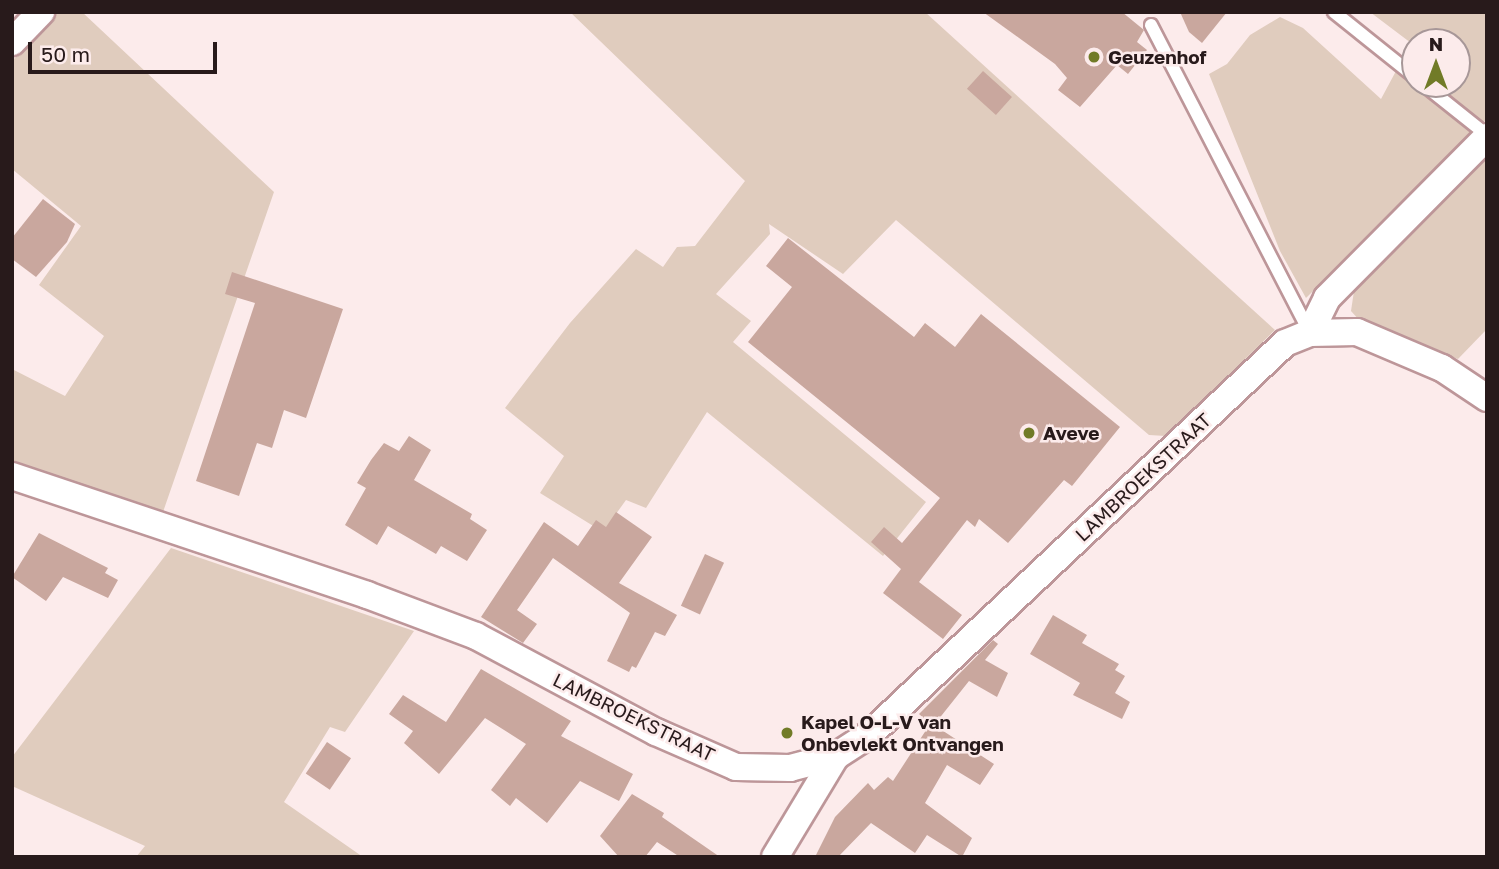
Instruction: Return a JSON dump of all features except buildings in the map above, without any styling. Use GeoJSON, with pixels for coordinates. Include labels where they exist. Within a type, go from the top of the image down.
{"type":"FeatureCollection","features":[{"type":"Feature","properties":{"kind":"street"},"geometry":{"type":"LineString","coordinates":[[12,42],[41,12]]}},
{"type":"Feature","properties":{"kind":"street"},"geometry":{"type":"LineString","coordinates":[[1310,333],[1327,299],[1487,136]]}},
{"type":"Feature","properties":{"kind":"street","name":"LAMBROEKSTRAAT"},"geometry":{"type":"LineString","coordinates":[[12,476],[367,595],[477,636],[656,732],[736,766],[790,768],[836,756],[870,734],[1285,343],[1310,333],[1357,332],[1442,368],[1487,398]]}},
{"type":"Feature","properties":{"kind":"street"},"geometry":{"type":"LineString","coordinates":[[775,857],[836,756]]}},
{"type":"Feature","properties":{"kind":"lane"},"geometry":{"type":"LineString","coordinates":[[1334,12],[1401,66]]}},
{"type":"Feature","properties":{"kind":"lane"},"geometry":{"type":"LineString","coordinates":[[1152,25],[1310,333]]}},
{"type":"Feature","properties":{"kind":"lane"},"geometry":{"type":"LineString","coordinates":[[1440,98],[1487,136]]}},
{"type":"Feature","properties":{"kind":"shaded area"},"geometry":{"type":"Polygon","coordinates":[[[58,12],[82,12],[274,192],[163,512],[12,460],[12,369],[65,396],[104,336],[39,285],[81,226],[12,169],[12,61],[58,12]]]}},
{"type":"Feature","properties":{"kind":"shaded area"},"geometry":{"type":"Polygon","coordinates":[[[570,12],[925,12],[1275,330],[1166,436],[1149,435],[896,220],[843,274],[769,224],[770,234],[716,294],[751,321],[733,342],[926,502],[883,556],[707,412],[646,508],[626,500],[603,532],[540,493],[564,456],[505,408],[570,323],[636,249],[663,267],[677,247],[695,246],[745,181],[570,12]]]}},
{"type":"Feature","properties":{"kind":"shaded area"},"geometry":{"type":"Polygon","coordinates":[[[1370,12],[1487,12],[1487,119],[1306,298],[1280,251],[1209,74],[1227,64],[1250,35],[1280,17],[1303,28],[1381,99],[1401,62],[1401,98],[1471,98],[1471,28],[1401,28],[1401,35],[1370,12]]]}},
{"type":"Feature","properties":{"kind":"shaded area"},"geometry":{"type":"Polygon","coordinates":[[[1487,155],[1487,329],[1458,359],[1360,321],[1351,311],[1354,291],[1487,155]]]}},
{"type":"Feature","properties":{"kind":"shaded area"},"geometry":{"type":"Polygon","coordinates":[[[171,548],[414,631],[345,732],[330,727],[284,802],[363,857],[136,857],[145,846],[12,786],[12,757],[171,548]]]}},
{"type":"Feature","properties":{"kind":"place","name":"Geuzenhof"},"geometry":{"type":"Point","coordinates":[1094,57]}},
{"type":"Feature","properties":{"kind":"place","name":"Aveve"},"geometry":{"type":"Point","coordinates":[1029,433]}},
{"type":"Feature","properties":{"kind":"place","name":"Kapel O-L-V van Onbevlekt Ontvangen"},"geometry":{"type":"Point","coordinates":[787,733]}}]}
